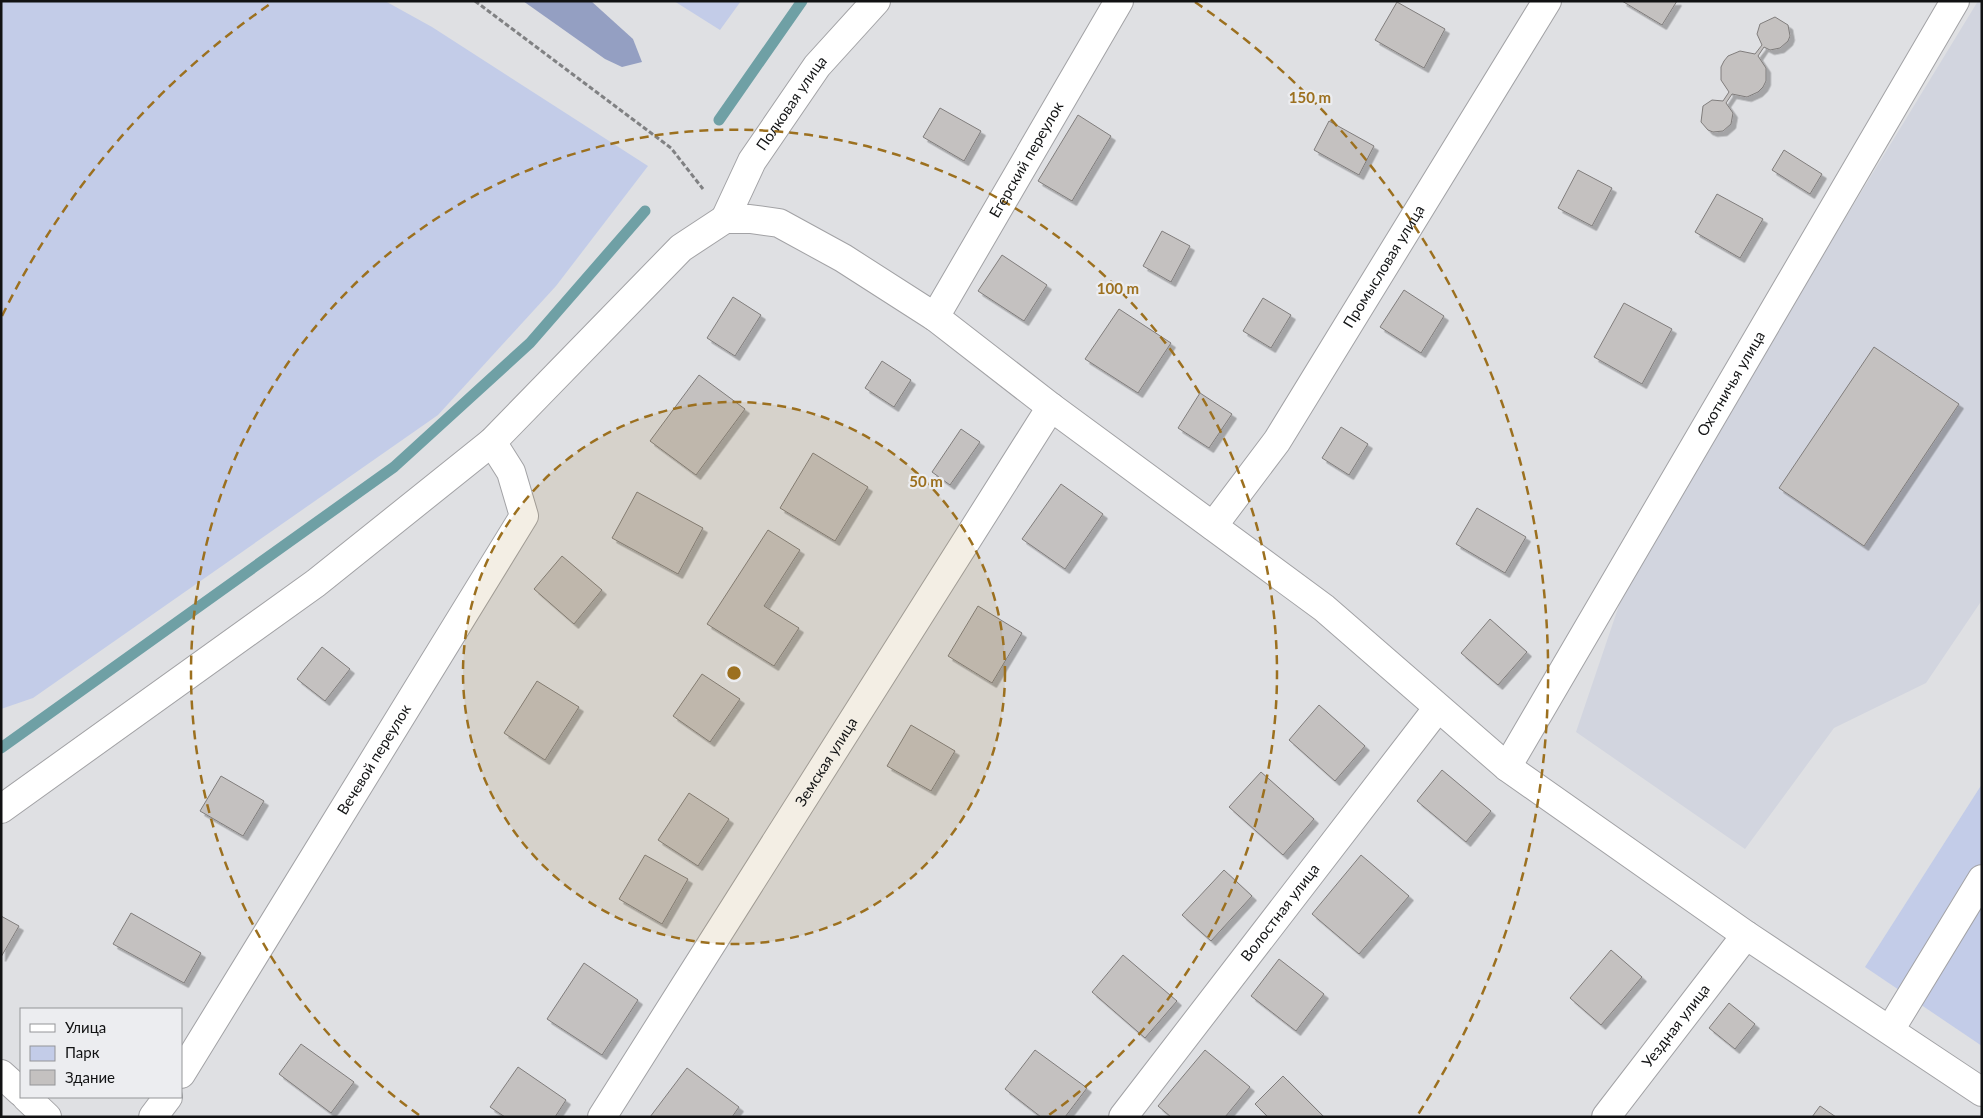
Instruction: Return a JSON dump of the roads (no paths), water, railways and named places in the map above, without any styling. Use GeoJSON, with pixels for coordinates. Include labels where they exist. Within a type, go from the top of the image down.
{"type":"FeatureCollection","features":[{"type":"Feature","properties":{"kind":"street","name":"Полковая улица"},"geometry":{"type":"LineString","coordinates":[[725,219],[757,153],[817,66],[876,1]]}},
{"type":"Feature","properties":{"kind":"street","name":"Егерский переулок"},"geometry":{"type":"LineString","coordinates":[[935,318],[1119,1]]}},
{"type":"Feature","properties":{"kind":"street","name":"Промысловая улица"},"geometry":{"type":"LineString","coordinates":[[1212,526],[1277,441],[1547,1]]}},
{"type":"Feature","properties":{"kind":"street","name":"Охотничья улица"},"geometry":{"type":"LineString","coordinates":[[1507,768],[1955,1]]}},
{"type":"Feature","properties":{"kind":"street"},"geometry":{"type":"LineString","coordinates":[[1,810],[316,583],[492,442],[681,248],[725,219],[750,219],[780,223],[843,258],[935,318],[1051,407],[1324,608],[1437,709],[1507,768],[1746,935],[1982,1092]]}},
{"type":"Feature","properties":{"kind":"street","name":"Земская улица"},"geometry":{"type":"LineString","coordinates":[[602,1117],[1051,407]]}},
{"type":"Feature","properties":{"kind":"street","name":"Вечевой переулок"},"geometry":{"type":"LineString","coordinates":[[182,1072],[524,516],[511,472],[492,442]]}},
{"type":"Feature","properties":{"kind":"street","name":"Волостная улица"},"geometry":{"type":"LineString","coordinates":[[1123,1117],[1437,709]]}},
{"type":"Feature","properties":{"kind":"street"},"geometry":{"type":"LineString","coordinates":[[1890,1030],[1982,879]]}},
{"type":"Feature","properties":{"kind":"street","name":"Уездная улица"},"geometry":{"type":"LineString","coordinates":[[1606,1117],[1746,935]]}},
{"type":"Feature","properties":{"kind":"street"},"geometry":{"type":"LineString","coordinates":[[1,1074],[20,1091]]}},
{"type":"Feature","properties":{"kind":"street"},"geometry":{"type":"LineString","coordinates":[[27,1098],[47,1117]]}},
{"type":"Feature","properties":{"kind":"street"},"geometry":{"type":"LineString","coordinates":[[153,1117],[167,1098]]}},
{"type":"Feature","properties":{"kind":"waterway"},"geometry":{"type":"LineString","coordinates":[[719,120],[802,1]]}},
{"type":"Feature","properties":{"kind":"waterway"},"geometry":{"type":"LineString","coordinates":[[1,748],[394,467],[530,343],[645,211]]}}]}
